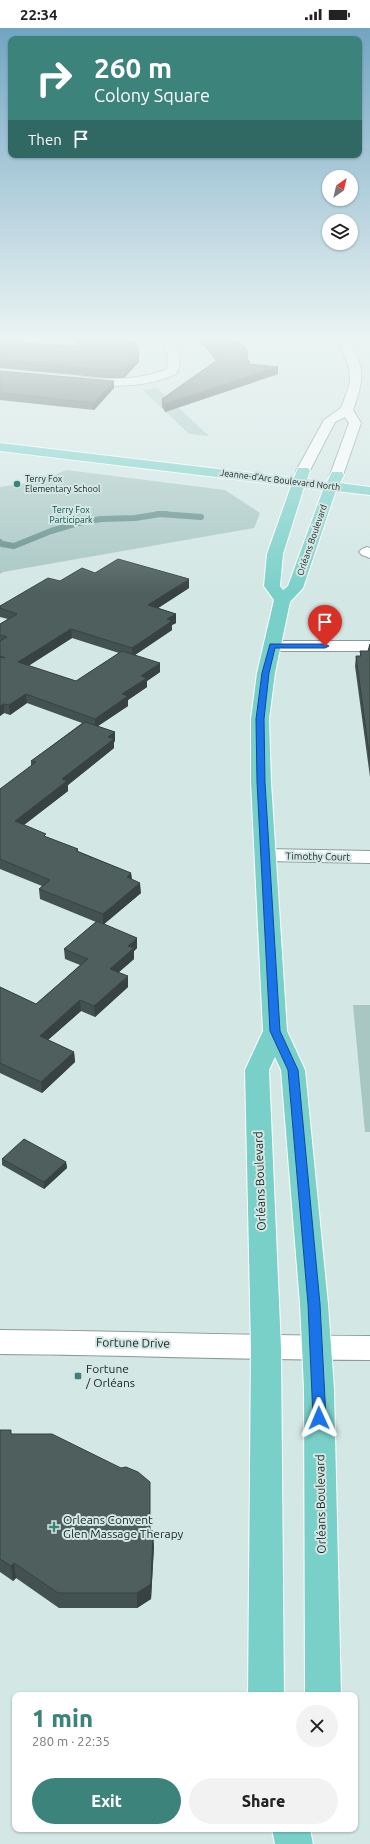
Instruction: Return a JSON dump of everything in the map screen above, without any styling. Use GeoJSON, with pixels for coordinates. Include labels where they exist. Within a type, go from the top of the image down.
{"type":"FeatureCollection","features":[{"type":"Feature","properties":{"kind":"main road","name":"Jeanne-d'Arc Boulevard North"},"geometry":{"type":"LineString","coordinates":[[0,434],[333,481],[370,491]]}},
{"type":"Feature","properties":{"kind":"main road","name":"Jeanne-d'Arc Boulevard North"},"geometry":{"type":"LineString","coordinates":[[0,447],[301,477]]}},
{"type":"Feature","properties":{"kind":"main road"},"geometry":{"type":"LineString","coordinates":[[282,600],[272,586],[275,554],[284,523],[301,477]]}},
{"type":"Feature","properties":{"kind":"main road","name":"Jeanne-d'Arc Boulevard North"},"geometry":{"type":"LineString","coordinates":[[333,481],[370,478]]}},
{"type":"Feature","properties":{"kind":"main road","name":"Orléans Boulevard"},"geometry":{"type":"LineString","coordinates":[[323,1692],[317,1348],[293,1070],[275,1031],[261,782],[260,719],[266,673],[282,600],[296,588],[333,481]]}},
{"type":"Feature","properties":{"kind":"main road","name":"Orléans Boulevard"},"geometry":{"type":"LineString","coordinates":[[266,1692],[266,1348],[257,1070],[275,1031]]}},
{"type":"Feature","properties":{"kind":"main road"},"geometry":{"type":"LineString","coordinates":[[292,1832],[294,1844]]}},
{"type":"Feature","properties":{"kind":"main road"},"geometry":{"type":"LineString","coordinates":[[300,1844],[302,1832]]}},
{"type":"Feature","properties":{"kind":"street"},"geometry":{"type":"LineString","coordinates":[[301,477],[328,424]]}},
{"type":"Feature","properties":{"kind":"street","name":"Orléans Boulevard"},"geometry":{"type":"LineString","coordinates":[[333,481],[356,424]]}},
{"type":"Feature","properties":{"kind":"street"},"geometry":{"type":"LineString","coordinates":[[272,646],[370,646]]}},
{"type":"Feature","properties":{"kind":"street","name":"Timothy Court"},"geometry":{"type":"LineString","coordinates":[[266,855],[370,857]]}},
{"type":"Feature","properties":{"kind":"street","name":"Fortune Drive"},"geometry":{"type":"LineString","coordinates":[[0,1342],[170,1344],[266,1348],[370,1348]]}},
{"type":"Feature","properties":{"kind":"green space"},"geometry":{"type":"Polygon","coordinates":[[[178,424],[196,424],[209,436],[189,434],[178,424]]]}},
{"type":"Feature","properties":{"kind":"green space","name":"Terry Fox Participark"},"geometry":{"type":"Polygon","coordinates":[[[66,470],[225,490],[260,513],[254,528],[3,572],[0,574],[0,487],[40,481],[66,470]]]}},
{"type":"Feature","properties":{"kind":"green space"},"geometry":{"type":"Polygon","coordinates":[[[353,1005],[370,1005],[370,1132],[365,1132],[353,1005]]]}},
{"type":"Feature","properties":{"kind":"building"},"geometry":{"type":"Polygon","coordinates":[[[118,559],[189,579],[148,605],[176,614],[167,619],[172,621],[132,648],[71,629],[18,662],[76,681],[122,651],[160,663],[141,676],[147,678],[122,694],[128,696],[95,719],[26,694],[9,705],[4,704],[0,706],[0,658],[5,658],[0,656],[0,641],[7,637],[0,635],[0,624],[17,614],[0,608],[0,606],[48,578],[60,581],[82,568],[95,573],[118,559]]]}},
{"type":"Feature","properties":{"kind":"building"},"geometry":{"type":"Polygon","coordinates":[[[370,644],[370,761],[356,656],[361,656],[360,651],[368,651],[370,644]]]}},
{"type":"Feature","properties":{"kind":"building"},"geometry":{"type":"Polygon","coordinates":[[[85,722],[115,732],[108,737],[114,739],[62,779],[67,781],[15,821],[46,834],[44,836],[78,849],[76,851],[131,873],[127,877],[140,883],[103,914],[39,889],[50,880],[0,859],[0,789],[36,762],[31,761],[85,722]]]}},
{"type":"Feature","properties":{"kind":"building"},"geometry":{"type":"Polygon","coordinates":[[[97,921],[137,938],[128,946],[134,948],[110,969],[128,976],[94,1006],[80,1000],[40,1036],[74,1052],[41,1082],[0,1063],[0,987],[36,1004],[88,959],[64,949],[97,921]]]}},
{"type":"Feature","properties":{"kind":"building"},"geometry":{"type":"Polygon","coordinates":[[[24,1139],[66,1162],[44,1182],[2,1159],[24,1139]]]}},
{"type":"Feature","properties":{"kind":"building"},"geometry":{"type":"Polygon","coordinates":[[[0,1430],[11,1430],[11,1434],[52,1434],[121,1468],[126,1467],[138,1472],[150,1482],[150,1530],[153,1531],[151,1584],[137,1593],[58,1593],[14,1563],[11,1566],[0,1559],[0,1430]]]}},
{"type":"Feature","properties":{"kind":"waterway"},"geometry":{"type":"LineString","coordinates":[[0,542],[2,544],[14,546],[51,531],[78,523],[101,519],[135,518],[160,514]]}},
{"type":"Feature","properties":{"kind":"waterway"},"geometry":{"type":"LineString","coordinates":[[160,514],[167,514]]}},
{"type":"Feature","properties":{"kind":"waterway"},"geometry":{"type":"LineString","coordinates":[[160,514],[201,517]]}},
{"type":"Feature","properties":{"kind":"place","name":"Terry Fox Elementary School"},"geometry":{"type":"Point","coordinates":[17,484]}},
{"type":"Feature","properties":{"kind":"place","name":"Fortune / Orléans"},"geometry":{"type":"Point","coordinates":[78,1376]}},
{"type":"Feature","properties":{"kind":"place","name":"Orleans Convent Glen Massage Therapy"},"geometry":{"type":"Point","coordinates":[54,1527]}},
{"type":"Feature","properties":{"kind":"route"},"geometry":{"type":"LineString","coordinates":[[319,1418],[319,1389],[314,1304],[293,1070],[275,1031],[261,782],[260,719],[266,673],[272,646],[325,646]]}}]}
